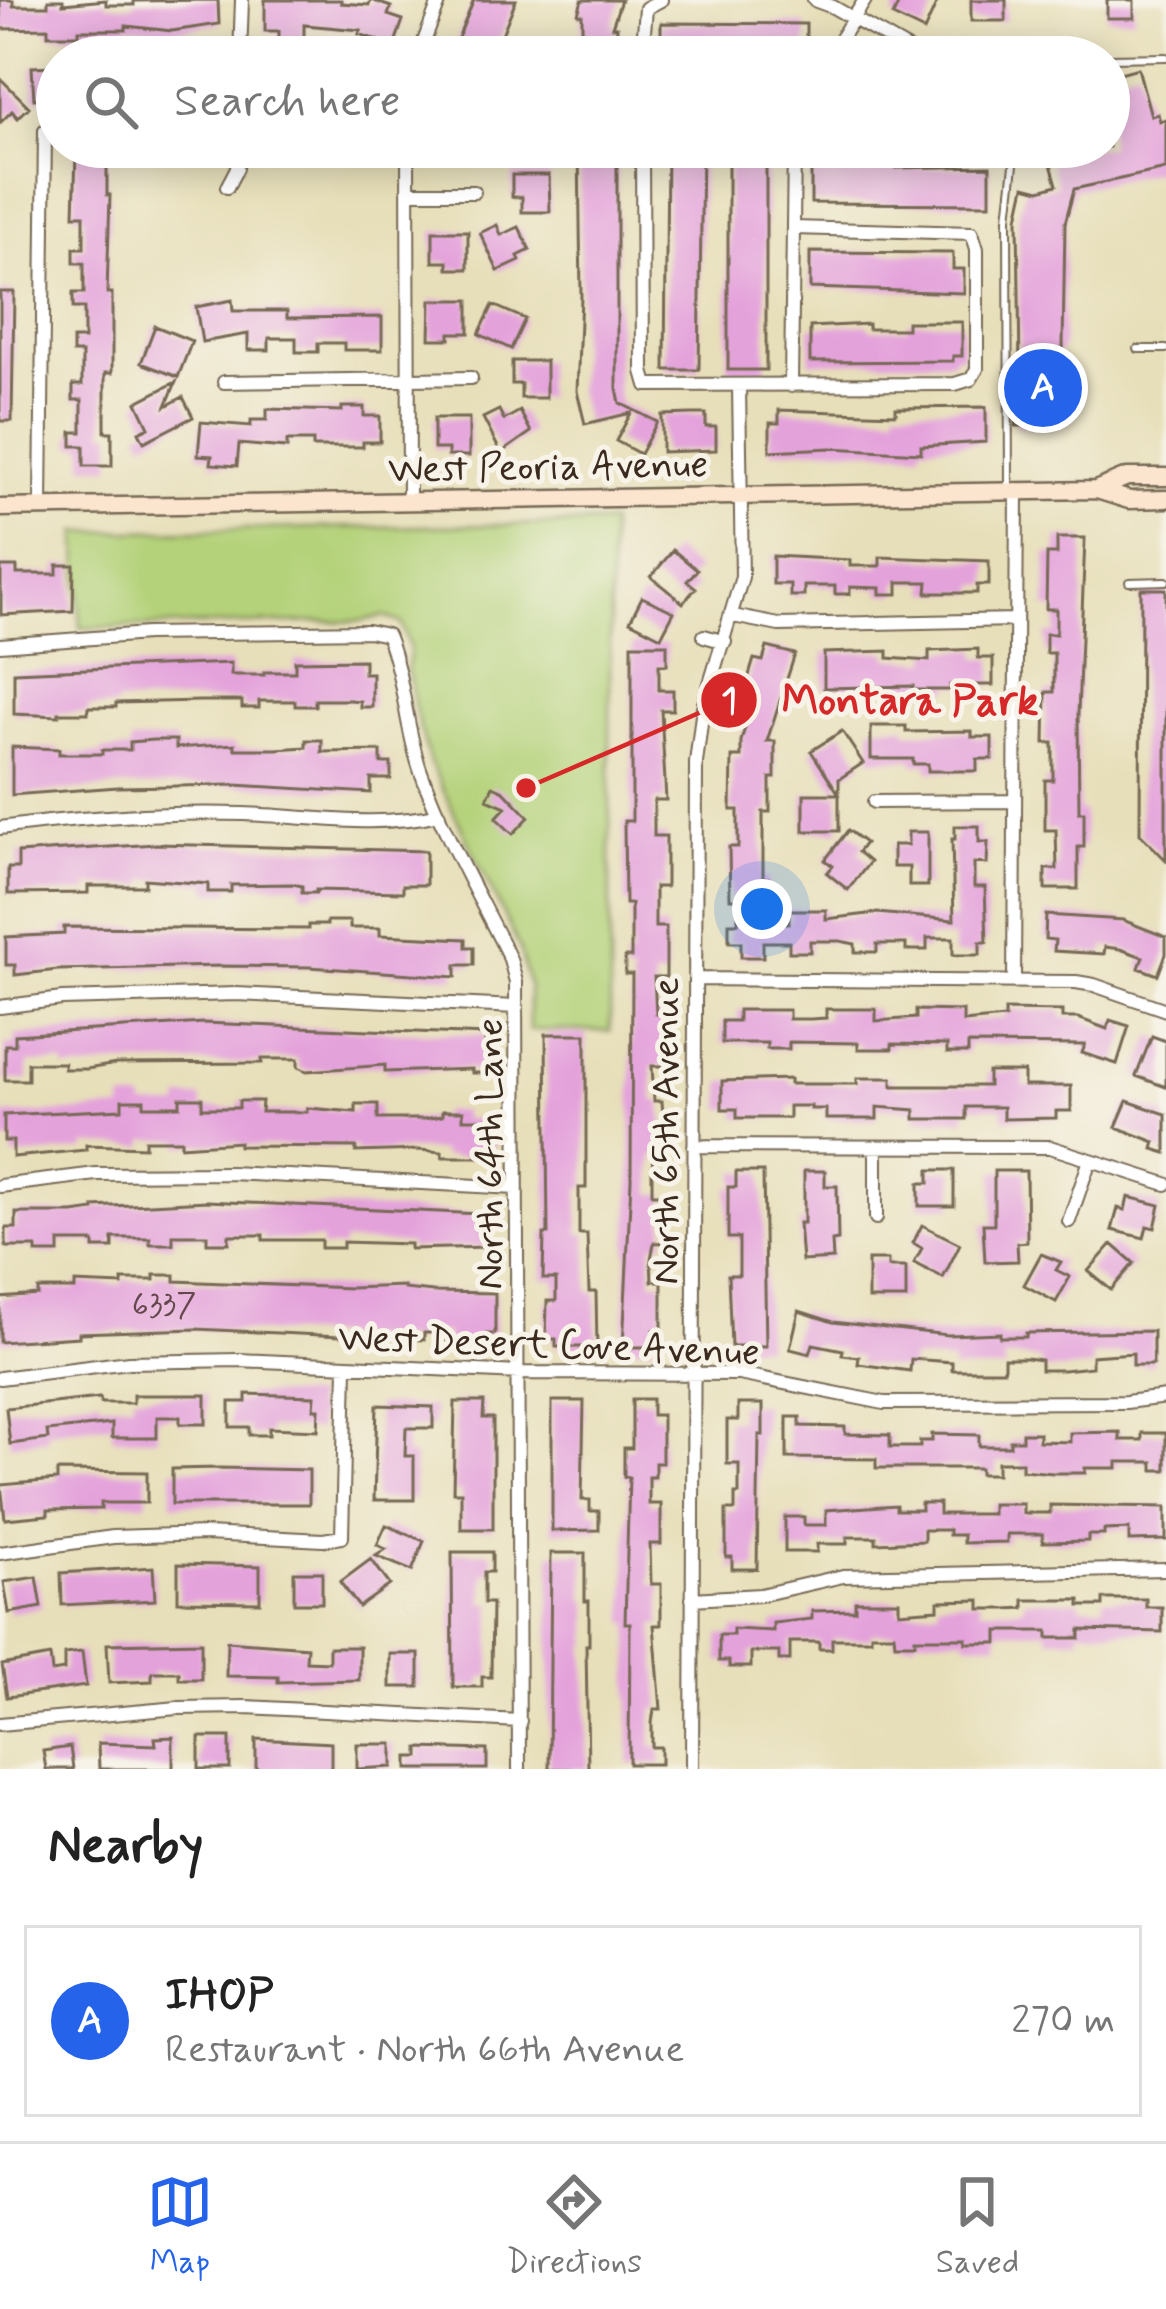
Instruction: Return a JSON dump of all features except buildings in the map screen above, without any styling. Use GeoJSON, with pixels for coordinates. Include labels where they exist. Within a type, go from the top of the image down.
{"type":"FeatureCollection","features":[{"type":"Feature","properties":{"kind":"main road","name":"West Peoria Avenue"},"geometry":{"type":"LineString","coordinates":[[1097,490],[1127,477],[1166,477]]}},
{"type":"Feature","properties":{"kind":"main road","name":"West Peoria Avenue"},"geometry":{"type":"LineString","coordinates":[[0,508],[1097,490],[1130,500],[1166,499]]}},
{"type":"Feature","properties":{"kind":"street"},"geometry":{"type":"LineString","coordinates":[[241,36],[242,0]]}},
{"type":"Feature","properties":{"kind":"street"},"geometry":{"type":"LineString","coordinates":[[426,36],[439,0]]}},
{"type":"Feature","properties":{"kind":"street"},"geometry":{"type":"LineString","coordinates":[[644,36],[646,8],[661,0]]}},
{"type":"Feature","properties":{"kind":"street"},"geometry":{"type":"LineString","coordinates":[[814,0],[885,36]]}},
{"type":"Feature","properties":{"kind":"street"},"geometry":{"type":"LineString","coordinates":[[842,36],[865,0]]}},
{"type":"Feature","properties":{"kind":"street"},"geometry":{"type":"LineString","coordinates":[[40,507],[50,168]]}},
{"type":"Feature","properties":{"kind":"street"},"geometry":{"type":"LineString","coordinates":[[227,187],[237,168]]}},
{"type":"Feature","properties":{"kind":"street"},"geometry":{"type":"LineString","coordinates":[[409,168],[409,501]]}},
{"type":"Feature","properties":{"kind":"street"},"geometry":{"type":"LineString","coordinates":[[643,168],[643,370],[647,385],[956,384],[971,379],[977,369],[977,249],[972,233],[793,228]]}},
{"type":"Feature","properties":{"kind":"street"},"geometry":{"type":"LineString","coordinates":[[791,386],[794,168]]}},
{"type":"Feature","properties":{"kind":"street"},"geometry":{"type":"LineString","coordinates":[[409,192],[474,192]]}},
{"type":"Feature","properties":{"kind":"street"},"geometry":{"type":"LineString","coordinates":[[224,382],[471,377]]}},
{"type":"Feature","properties":{"kind":"street","name":"North 65th Avenue"},"geometry":{"type":"LineString","coordinates":[[692,1769],[698,734],[742,577],[739,387]]}},
{"type":"Feature","properties":{"kind":"street"},"geometry":{"type":"LineString","coordinates":[[1013,491],[1014,982]]}},
{"type":"Feature","properties":{"kind":"street"},"geometry":{"type":"LineString","coordinates":[[733,616],[779,625],[1016,620]]}},
{"type":"Feature","properties":{"kind":"street","name":"North 64th Lane"},"geometry":{"type":"LineString","coordinates":[[0,645],[147,634],[368,631],[388,635],[406,725],[439,814],[509,959],[517,1007],[520,1769]]}},
{"type":"Feature","properties":{"kind":"street"},"geometry":{"type":"LineString","coordinates":[[704,636],[725,642]]}},
{"type":"Feature","properties":{"kind":"street"},"geometry":{"type":"LineString","coordinates":[[874,802],[1015,801]]}},
{"type":"Feature","properties":{"kind":"street"},"geometry":{"type":"LineString","coordinates":[[0,828],[163,815],[393,822],[439,814]]}},
{"type":"Feature","properties":{"kind":"street"},"geometry":{"type":"LineString","coordinates":[[695,979],[1094,985],[1166,1010]]}},
{"type":"Feature","properties":{"kind":"street"},"geometry":{"type":"LineString","coordinates":[[0,1007],[62,999],[236,994],[517,1007]]}},
{"type":"Feature","properties":{"kind":"street"},"geometry":{"type":"LineString","coordinates":[[694,1146],[1050,1148],[1166,1184]]}},
{"type":"Feature","properties":{"kind":"street"},"geometry":{"type":"LineString","coordinates":[[876,1218],[877,1147]]}},
{"type":"Feature","properties":{"kind":"street"},"geometry":{"type":"LineString","coordinates":[[1069,1221],[1090,1160]]}},
{"type":"Feature","properties":{"kind":"street"},"geometry":{"type":"LineString","coordinates":[[0,1186],[96,1174],[230,1173],[516,1188]]}},
{"type":"Feature","properties":{"kind":"street","name":"West Desert Cove Avenue"},"geometry":{"type":"LineString","coordinates":[[0,1378],[129,1362],[239,1360],[346,1367],[759,1376],[884,1402],[1126,1402],[1166,1397]]}},
{"type":"Feature","properties":{"kind":"street"},"geometry":{"type":"LineString","coordinates":[[0,1553],[113,1537],[342,1538],[346,1367]]}},
{"type":"Feature","properties":{"kind":"street"},"geometry":{"type":"LineString","coordinates":[[692,1599],[760,1595],[842,1576],[1166,1569]]}},
{"type":"Feature","properties":{"kind":"street"},"geometry":{"type":"LineString","coordinates":[[0,1724],[178,1708],[520,1721]]}},
{"type":"Feature","properties":{"kind":"lane"},"geometry":{"type":"LineString","coordinates":[[1130,58],[1166,57]]}},
{"type":"Feature","properties":{"kind":"lane"},"geometry":{"type":"LineString","coordinates":[[1013,491],[1008,218],[1014,168]]}},
{"type":"Feature","properties":{"kind":"lane"},"geometry":{"type":"LineString","coordinates":[[1138,350],[1166,349]]}},
{"type":"Feature","properties":{"kind":"lane"},"geometry":{"type":"LineString","coordinates":[[1129,582],[1166,581]]}},
{"type":"Feature","properties":{"kind":"green space"},"geometry":{"type":"Polygon","coordinates":[[[610,523],[610,1031],[529,1030],[529,987],[519,947],[430,763],[417,718],[407,667],[410,649],[401,623],[384,616],[361,621],[80,628],[78,532],[610,523]]]}},
{"type":"Feature","properties":{"kind":"place","name":"IHOP"},"geometry":{"type":"Point","coordinates":[1043,388]}},
{"type":"Feature","properties":{"kind":"place","name":"Montara Park"},"geometry":{"type":"Point","coordinates":[526,788]}}]}
